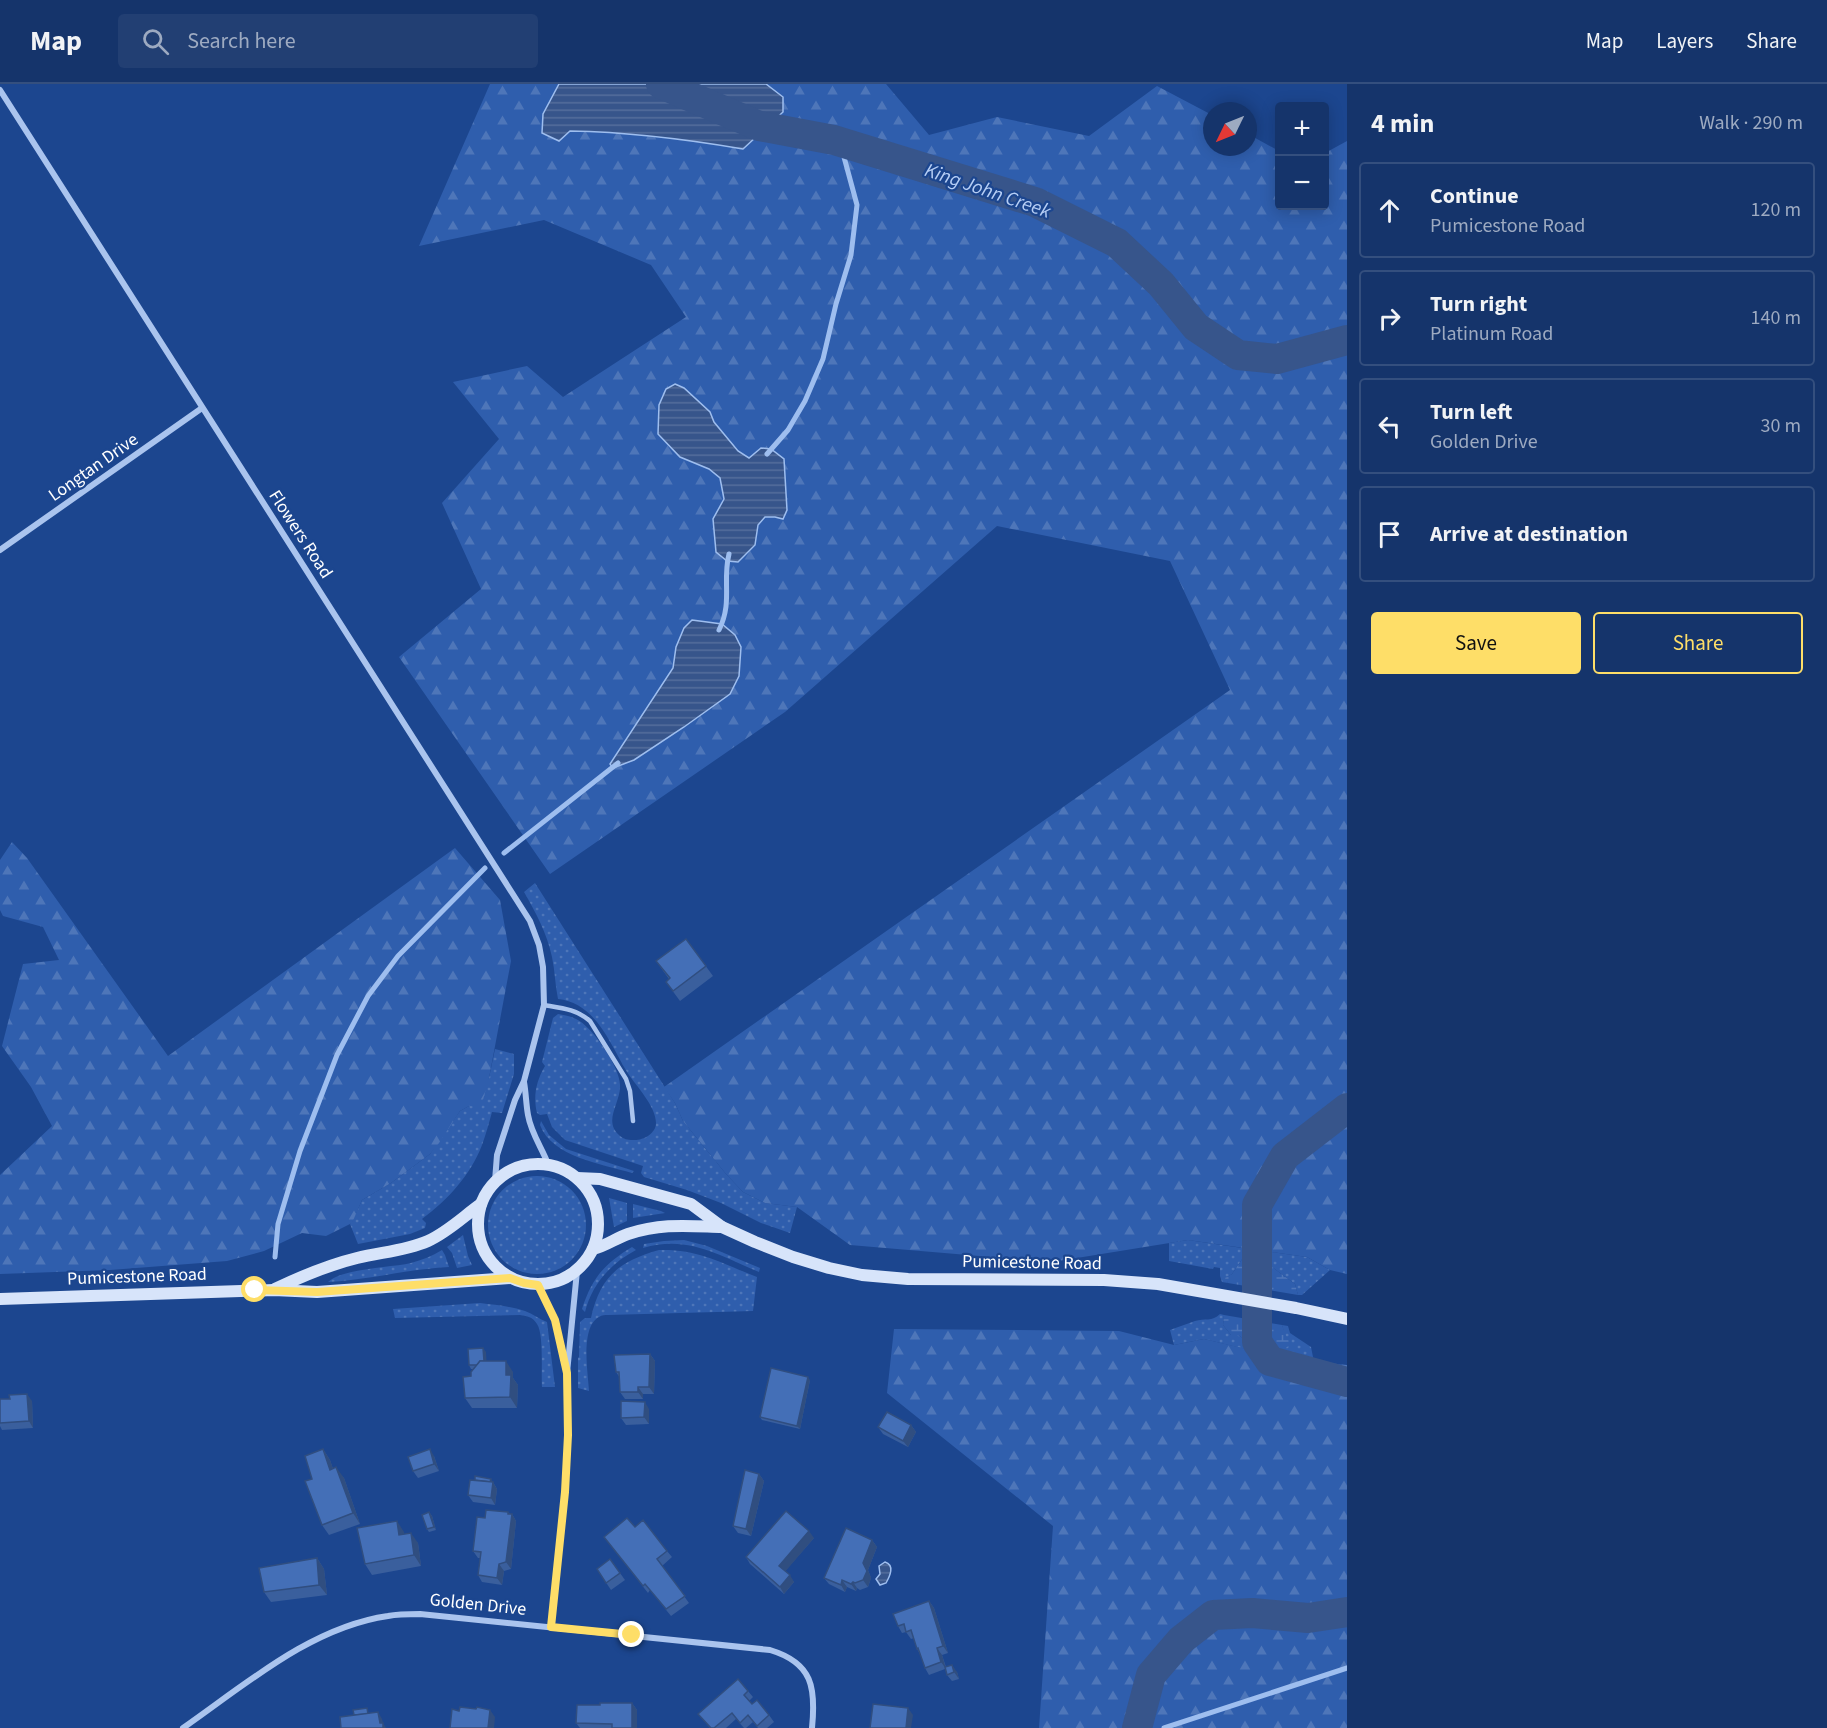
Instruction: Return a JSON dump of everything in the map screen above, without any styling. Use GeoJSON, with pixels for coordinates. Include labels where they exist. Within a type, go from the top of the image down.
{"type":"FeatureCollection","features":[{"type":"Feature","properties":{"kind":"main road"},"geometry":{"type":"LineString","coordinates":[[529,1164],[548,1164],[564,1169],[577,1178],[590,1193],[597,1211],[599,1231],[593,1250],[577,1271],[565,1279],[538,1285],[510,1278],[496,1268],[485,1254],[479,1238],[477,1221],[486,1192],[495,1181],[510,1170],[529,1164]]}},
{"type":"Feature","properties":{"kind":"main road","name":"Pumicestone Road"},"geometry":{"type":"LineString","coordinates":[[577,1178],[600,1179],[692,1204],[722,1227],[794,1257],[862,1275],[908,1279],[1104,1280],[1158,1284],[1296,1308],[1347,1320]]}},
{"type":"Feature","properties":{"kind":"main road","name":"Pumicestone Road"},"geometry":{"type":"LineString","coordinates":[[274,1290],[321,1268],[415,1246],[431,1240],[481,1204]]}},
{"type":"Feature","properties":{"kind":"main road","name":"Pumicestone Road"},"geometry":{"type":"LineString","coordinates":[[593,1250],[624,1235],[668,1225],[722,1227]]}},
{"type":"Feature","properties":{"kind":"main road","name":"Pumicestone Road"},"geometry":{"type":"LineString","coordinates":[[0,1299],[274,1290],[317,1292],[510,1278]]}},
{"type":"Feature","properties":{"kind":"street","name":"Flowers Road"},"geometry":{"type":"LineString","coordinates":[[0,90],[530,921],[539,945],[543,967],[544,1005],[524,1081],[515,1100],[497,1155],[495,1181]]}},
{"type":"Feature","properties":{"kind":"street","name":"Longtan Drive"},"geometry":{"type":"LineString","coordinates":[[0,550],[202,408]]}},
{"type":"Feature","properties":{"kind":"street","name":"Flowers Road"},"geometry":{"type":"LineString","coordinates":[[524,1081],[528,1115],[548,1164]]}},
{"type":"Feature","properties":{"kind":"street"},"geometry":{"type":"LineString","coordinates":[[551,1627],[565,1492],[568,1435],[567,1373],[577,1271]]}},
{"type":"Feature","properties":{"kind":"street"},"geometry":{"type":"LineString","coordinates":[[538,1285],[555,1320],[567,1373]]}},
{"type":"Feature","properties":{"kind":"street","name":"Golden Drive"},"geometry":{"type":"LineString","coordinates":[[183,1728],[280,1660],[331,1632],[387,1616],[420,1614],[770,1650],[784,1654],[794,1660],[809,1678],[814,1708],[812,1728]]}},
{"type":"Feature","properties":{"kind":"lane"},"geometry":{"type":"LineString","coordinates":[[544,1005],[571,1009],[590,1021],[626,1079],[630,1091],[633,1121]]}},
{"type":"Feature","properties":{"kind":"green space"},"geometry":{"type":"Polygon","coordinates":[[[490,84],[886,84],[929,135],[997,117],[1089,136],[1157,86],[1203,110],[1203,156],[1257,156],[1257,139],[1275,149],[1275,210],[1329,210],[1329,151],[1347,141],[1347,1274],[1330,1270],[1307,1257],[1188,1240],[1052,1262],[850,1245],[797,1207],[765,1203],[743,1192],[726,1174],[683,1121],[664,1087],[1230,690],[1170,561],[997,526],[785,712],[550,874],[399,657],[481,589],[442,503],[499,439],[453,382],[527,366],[563,397],[686,317],[651,265],[544,220],[419,246],[490,84]]]}},
{"type":"Feature","properties":{"kind":"green space"},"geometry":{"type":"Polygon","coordinates":[[[12,842],[27,858],[168,1056],[455,848],[500,900],[511,961],[489,1078],[481,1107],[469,1106],[460,1111],[430,1154],[391,1183],[362,1200],[352,1223],[326,1236],[302,1233],[264,1251],[227,1261],[110,1270],[0,1274],[0,1175],[52,1126],[31,1087],[2,1046],[23,964],[59,960],[43,927],[3,916],[0,910],[0,860],[12,842]]]}},
{"type":"Feature","properties":{"kind":"green space"},"geometry":{"type":"Polygon","coordinates":[[[535,883],[675,1103],[683,1121],[743,1192],[765,1203],[797,1207],[790,1233],[761,1223],[721,1203],[644,1177],[641,1173],[643,1166],[565,1140],[552,1127],[547,1114],[537,1113],[536,1089],[545,1066],[542,1062],[553,1018],[558,1014],[572,1017],[582,1023],[597,1038],[610,1058],[619,1077],[620,1092],[612,1118],[615,1130],[620,1136],[631,1140],[644,1138],[654,1130],[656,1123],[649,1103],[627,1072],[600,1026],[582,1008],[558,999],[550,948],[537,915],[524,892],[535,883]]]}},
{"type":"Feature","properties":{"kind":"green space"},"geometry":{"type":"Polygon","coordinates":[[[495,1049],[514,1054],[514,1074],[502,1113],[492,1112],[482,1145],[465,1176],[441,1204],[422,1219],[426,1223],[425,1228],[410,1234],[358,1244],[350,1224],[362,1200],[391,1183],[430,1154],[460,1111],[469,1106],[489,1078],[495,1049]]]}},
{"type":"Feature","properties":{"kind":"green space"},"geometry":{"type":"Polygon","coordinates":[[[541,1121],[549,1135],[566,1149],[634,1171],[632,1173],[566,1152],[546,1136],[540,1125],[541,1121]]]}},
{"type":"Feature","properties":{"kind":"green space"},"geometry":{"type":"Polygon","coordinates":[[[537,1176],[556,1180],[572,1190],[582,1206],[586,1225],[582,1244],[572,1260],[556,1270],[537,1274],[518,1270],[502,1260],[492,1244],[488,1225],[492,1206],[502,1190],[518,1180],[537,1176]]]}},
{"type":"Feature","properties":{"kind":"green space"},"geometry":{"type":"Polygon","coordinates":[[[609,1198],[627,1203],[627,1221],[614,1227],[609,1198]]]}},
{"type":"Feature","properties":{"kind":"green space"},"geometry":{"type":"Polygon","coordinates":[[[633,1204],[661,1211],[665,1213],[633,1218],[633,1204]]]}},
{"type":"Feature","properties":{"kind":"green space"},"geometry":{"type":"Polygon","coordinates":[[[463,1235],[472,1265],[457,1268],[452,1253],[447,1247],[463,1235]]]}},
{"type":"Feature","properties":{"kind":"green space"},"geometry":{"type":"Polygon","coordinates":[[[684,1240],[707,1246],[760,1268],[759,1272],[689,1245],[674,1244],[643,1248],[644,1244],[684,1240]]]}},
{"type":"Feature","properties":{"kind":"green space"},"geometry":{"type":"Polygon","coordinates":[[[1188,1240],[1249,1249],[1232,1274],[1226,1278],[1228,1283],[1222,1282],[1220,1268],[1214,1267],[1213,1269],[1169,1261],[1169,1243],[1188,1240]]]}},
{"type":"Feature","properties":{"kind":"green space"},"geometry":{"type":"Polygon","coordinates":[[[632,1247],[636,1250],[618,1261],[604,1275],[592,1292],[585,1312],[582,1309],[600,1273],[632,1247]]]}},
{"type":"Feature","properties":{"kind":"green space"},"geometry":{"type":"Polygon","coordinates":[[[1249,1249],[1264,1251],[1268,1264],[1295,1284],[1298,1295],[1228,1283],[1225,1278],[1232,1274],[1249,1249]]]}},
{"type":"Feature","properties":{"kind":"green space"},"geometry":{"type":"Polygon","coordinates":[[[442,1250],[449,1267],[328,1282],[335,1277],[355,1271],[411,1263],[442,1250]]]}},
{"type":"Feature","properties":{"kind":"green space"},"geometry":{"type":"Polygon","coordinates":[[[659,1250],[698,1254],[757,1277],[753,1311],[601,1316],[593,1322],[587,1340],[589,1391],[578,1388],[580,1322],[585,1318],[591,1318],[600,1291],[614,1272],[633,1259],[659,1250]]]}},
{"type":"Feature","properties":{"kind":"green space"},"geometry":{"type":"Polygon","coordinates":[[[1264,1251],[1307,1257],[1330,1270],[1302,1295],[1298,1295],[1295,1284],[1268,1264],[1264,1251]]]}},
{"type":"Feature","properties":{"kind":"green space"},"geometry":{"type":"Polygon","coordinates":[[[480,1303],[519,1309],[547,1322],[555,1387],[542,1387],[541,1336],[537,1324],[530,1317],[520,1315],[395,1318],[393,1309],[480,1303]]]}},
{"type":"Feature","properties":{"kind":"green space"},"geometry":{"type":"Polygon","coordinates":[[[1220,1314],[1224,1315],[1223,1325],[1231,1335],[1238,1335],[1249,1342],[1249,1350],[1204,1339],[1174,1345],[1170,1330],[1195,1321],[1214,1318],[1220,1314]]]}},
{"type":"Feature","properties":{"kind":"green space"},"geometry":{"type":"Polygon","coordinates":[[[1224,1315],[1282,1325],[1291,1344],[1278,1357],[1249,1350],[1249,1342],[1238,1335],[1231,1335],[1223,1325],[1224,1315]]]}},
{"type":"Feature","properties":{"kind":"green space"},"geometry":{"type":"Polygon","coordinates":[[[1282,1325],[1288,1326],[1290,1333],[1311,1347],[1314,1362],[1278,1357],[1284,1341],[1282,1325]]]}},
{"type":"Feature","properties":{"kind":"green space"},"geometry":{"type":"Polygon","coordinates":[[[894,1329],[1119,1331],[1174,1345],[1204,1339],[1289,1359],[1347,1365],[1347,1728],[1039,1728],[1053,1526],[887,1393],[894,1329]]]}},
{"type":"Feature","properties":{"kind":"shaded area"},"geometry":{"type":"Polygon","coordinates":[[[559,84],[766,84],[783,97],[783,112],[743,149],[656,137],[570,131],[559,141],[542,133],[543,114],[559,84]]]}},
{"type":"Feature","properties":{"kind":"shaded area"},"geometry":{"type":"Polygon","coordinates":[[[675,384],[684,388],[710,412],[714,422],[738,451],[749,458],[761,448],[771,449],[784,459],[787,510],[783,519],[765,517],[758,525],[755,545],[738,562],[727,561],[716,552],[713,519],[724,499],[720,478],[709,469],[680,457],[658,434],[659,405],[666,389],[675,384]]]}},
{"type":"Feature","properties":{"kind":"shaded area"},"geometry":{"type":"Polygon","coordinates":[[[692,620],[722,624],[735,635],[741,647],[739,676],[730,694],[634,760],[613,768],[610,764],[673,668],[676,647],[684,628],[692,620]]]}},
{"type":"Feature","properties":{"kind":"shaded area"},"geometry":{"type":"Polygon","coordinates":[[[885,1562],[890,1566],[891,1571],[886,1583],[880,1585],[876,1579],[880,1574],[879,1566],[885,1562]]]}},
{"type":"Feature","properties":{"kind":"building"},"geometry":{"type":"Polygon","coordinates":[[[686,939],[706,966],[673,991],[666,982],[670,978],[656,961],[686,939]]]}},
{"type":"Feature","properties":{"kind":"building"},"geometry":{"type":"Polygon","coordinates":[[[483,1348],[484,1361],[480,1361],[477,1365],[469,1365],[468,1349],[483,1348]]]}},
{"type":"Feature","properties":{"kind":"building"},"geometry":{"type":"Polygon","coordinates":[[[650,1354],[649,1387],[638,1387],[638,1392],[620,1392],[619,1372],[616,1372],[614,1355],[650,1354]]]}},
{"type":"Feature","properties":{"kind":"building"},"geometry":{"type":"Polygon","coordinates":[[[480,1361],[506,1361],[506,1375],[511,1375],[510,1397],[465,1398],[463,1377],[471,1376],[471,1372],[480,1361]]]}},
{"type":"Feature","properties":{"kind":"building"},"geometry":{"type":"Polygon","coordinates":[[[771,1368],[808,1377],[797,1426],[760,1417],[771,1368]]]}},
{"type":"Feature","properties":{"kind":"building"},"geometry":{"type":"Polygon","coordinates":[[[27,1394],[29,1421],[0,1423],[0,1399],[10,1399],[9,1395],[27,1394]]]}},
{"type":"Feature","properties":{"kind":"building"},"geometry":{"type":"Polygon","coordinates":[[[621,1401],[645,1402],[644,1417],[621,1418],[621,1401]]]}},
{"type":"Feature","properties":{"kind":"building"},"geometry":{"type":"Polygon","coordinates":[[[887,1412],[911,1425],[903,1441],[878,1427],[887,1412]]]}},
{"type":"Feature","properties":{"kind":"building"},"geometry":{"type":"Polygon","coordinates":[[[323,1449],[330,1470],[336,1467],[353,1513],[322,1525],[305,1481],[312,1479],[305,1456],[323,1449]]]}},
{"type":"Feature","properties":{"kind":"building"},"geometry":{"type":"Polygon","coordinates":[[[430,1449],[434,1464],[413,1471],[408,1457],[430,1449]]]}},
{"type":"Feature","properties":{"kind":"building"},"geometry":{"type":"Polygon","coordinates":[[[745,1470],[759,1474],[746,1529],[733,1526],[745,1470]]]}},
{"type":"Feature","properties":{"kind":"building"},"geometry":{"type":"Polygon","coordinates":[[[475,1476],[491,1479],[490,1482],[475,1480],[475,1476]]]}},
{"type":"Feature","properties":{"kind":"building"},"geometry":{"type":"Polygon","coordinates":[[[470,1480],[493,1482],[491,1498],[468,1495],[470,1480]]]}},
{"type":"Feature","properties":{"kind":"building"},"geometry":{"type":"Polygon","coordinates":[[[486,1510],[512,1514],[506,1562],[499,1564],[497,1578],[478,1575],[481,1552],[473,1551],[477,1517],[485,1518],[486,1510]]]}},
{"type":"Feature","properties":{"kind":"building"},"geometry":{"type":"Polygon","coordinates":[[[786,1511],[809,1531],[779,1566],[790,1575],[780,1587],[746,1557],[786,1511]]]}},
{"type":"Feature","properties":{"kind":"building"},"geometry":{"type":"Polygon","coordinates":[[[429,1512],[434,1527],[427,1529],[422,1515],[429,1512]]]}},
{"type":"Feature","properties":{"kind":"building"},"geometry":{"type":"Polygon","coordinates":[[[627,1518],[635,1527],[643,1520],[667,1551],[657,1559],[685,1596],[666,1609],[645,1584],[643,1586],[604,1537],[627,1518]]]}},
{"type":"Feature","properties":{"kind":"building"},"geometry":{"type":"Polygon","coordinates":[[[397,1521],[399,1535],[411,1533],[414,1555],[365,1564],[357,1528],[397,1521]]]}},
{"type":"Feature","properties":{"kind":"building"},"geometry":{"type":"Polygon","coordinates":[[[846,1528],[872,1540],[863,1563],[867,1571],[863,1580],[851,1584],[842,1580],[841,1585],[824,1578],[846,1528]]]}},
{"type":"Feature","properties":{"kind":"building"},"geometry":{"type":"Polygon","coordinates":[[[317,1558],[319,1585],[264,1592],[259,1568],[317,1558]]]}},
{"type":"Feature","properties":{"kind":"building"},"geometry":{"type":"Polygon","coordinates":[[[610,1559],[620,1573],[606,1583],[597,1569],[610,1559]]]}},
{"type":"Feature","properties":{"kind":"building"},"geometry":{"type":"Polygon","coordinates":[[[929,1601],[943,1646],[937,1648],[941,1662],[925,1668],[911,1630],[906,1632],[904,1624],[898,1626],[893,1614],[929,1601]]]}},
{"type":"Feature","properties":{"kind":"building"},"geometry":{"type":"Polygon","coordinates":[[[952,1665],[954,1672],[947,1675],[945,1667],[952,1665]]]}},
{"type":"Feature","properties":{"kind":"building"},"geometry":{"type":"Polygon","coordinates":[[[738,1679],[748,1691],[744,1695],[752,1704],[757,1700],[769,1715],[757,1726],[748,1715],[740,1723],[732,1713],[711,1728],[698,1714],[738,1679]]]}},
{"type":"Feature","properties":{"kind":"building"},"geometry":{"type":"Polygon","coordinates":[[[600,1703],[632,1703],[632,1728],[612,1728],[612,1724],[576,1723],[577,1705],[600,1705],[600,1703]]]}},
{"type":"Feature","properties":{"kind":"building"},"geometry":{"type":"Polygon","coordinates":[[[873,1704],[908,1708],[906,1728],[870,1728],[873,1704]]]}},
{"type":"Feature","properties":{"kind":"building"},"geometry":{"type":"Polygon","coordinates":[[[460,1707],[490,1710],[488,1728],[450,1728],[452,1709],[459,1711],[460,1707]]]}},
{"type":"Feature","properties":{"kind":"building"},"geometry":{"type":"Polygon","coordinates":[[[367,1708],[368,1714],[354,1715],[353,1710],[367,1708]]]}},
{"type":"Feature","properties":{"kind":"building"},"geometry":{"type":"Polygon","coordinates":[[[378,1712],[383,1728],[341,1728],[340,1717],[378,1712]]]}},
{"type":"Feature","properties":{"kind":"waterway","name":"King John Creek"},"geometry":{"type":"LineString","coordinates":[[661,84],[759,126],[834,140],[1035,202],[1117,243],[1161,284],[1196,327],[1238,355],[1277,359],[1347,340]]}},
{"type":"Feature","properties":{"kind":"waterway"},"geometry":{"type":"LineString","coordinates":[[767,454],[788,430],[805,401],[823,359],[851,255],[857,205],[844,157],[834,140]]}},
{"type":"Feature","properties":{"kind":"waterway"},"geometry":{"type":"LineString","coordinates":[[719,630],[725,610],[729,554]]}},
{"type":"Feature","properties":{"kind":"waterway"},"geometry":{"type":"LineString","coordinates":[[504,853],[618,763]]}},
{"type":"Feature","properties":{"kind":"waterway"},"geometry":{"type":"LineString","coordinates":[[275,1257],[278,1224],[300,1151],[337,1055],[368,996],[398,956],[485,868]]}},
{"type":"Feature","properties":{"kind":"waterway","name":"King John Creek"},"geometry":{"type":"LineString","coordinates":[[1347,1108],[1285,1156],[1257,1205],[1257,1342],[1270,1361],[1347,1382]]}},
{"type":"Feature","properties":{"kind":"waterway","name":"King John Creek"},"geometry":{"type":"LineString","coordinates":[[1137,1728],[1151,1675],[1181,1640],[1213,1615],[1252,1613],[1308,1618],[1347,1612]]}},
{"type":"Feature","properties":{"kind":"waterway"},"geometry":{"type":"LineString","coordinates":[[1164,1728],[1347,1668]]}},
{"type":"Feature","properties":{"kind":"route"},"geometry":{"type":"LineString","coordinates":[[255,1290],[317,1292],[510,1278],[538,1285],[555,1320],[567,1373],[568,1435],[565,1492],[551,1627],[632,1635]]}}]}
